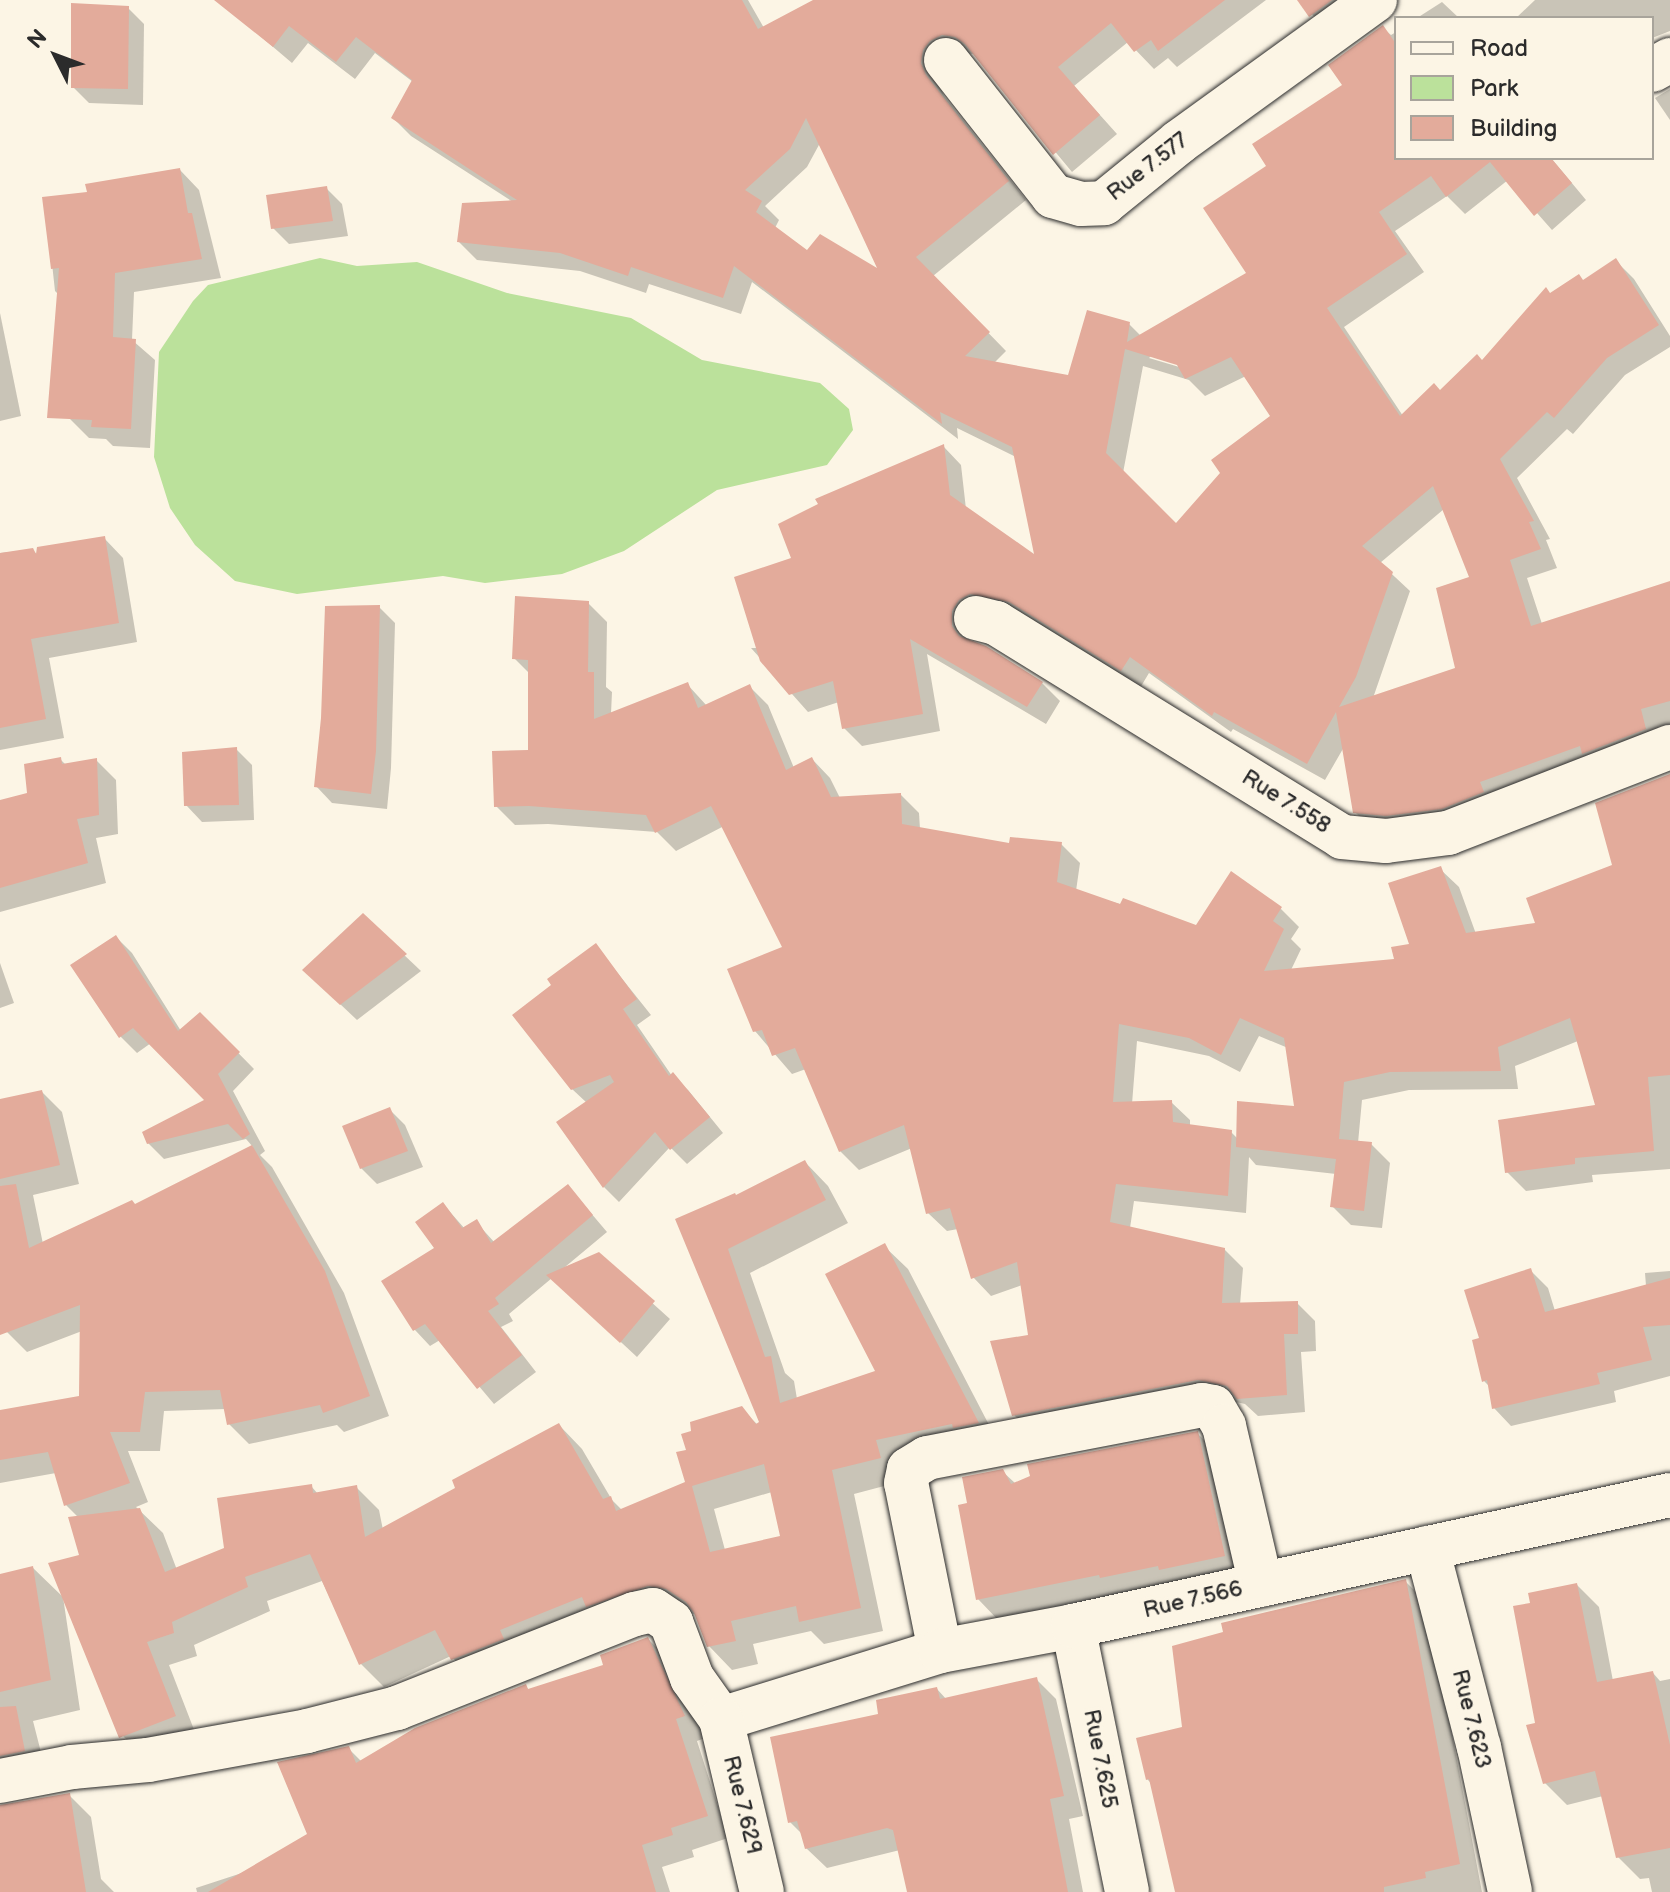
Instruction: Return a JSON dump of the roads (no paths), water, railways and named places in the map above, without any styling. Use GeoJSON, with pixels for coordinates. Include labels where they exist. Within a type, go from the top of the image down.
{"type":"FeatureCollection","features":[{"type":"Feature","properties":{"kind":"street","name":"Rue 7.577"},"geometry":{"type":"LineString","coordinates":[[946,60],[1053,196],[1081,204],[1104,203],[1179,142],[1375,0]]}},
{"type":"Feature","properties":{"kind":"street","name":"Rue 7.558"},"geometry":{"type":"LineString","coordinates":[[976,618],[996,623],[1342,837],[1386,841],[1448,833],[1670,747]]}},
{"type":"Feature","properties":{"kind":"street"},"geometry":{"type":"LineString","coordinates":[[940,1651],[906,1483],[909,1469],[927,1458],[1202,1405],[1213,1407],[1224,1426],[1261,1585]]}},
{"type":"Feature","properties":{"kind":"street","name":"Rue 7.566"},"geometry":{"type":"LineString","coordinates":[[721,1719],[940,1651],[1073,1626],[1670,1495]]}},
{"type":"Feature","properties":{"kind":"street","name":"Rue 7.623"},"geometry":{"type":"LineString","coordinates":[[1427,1548],[1479,1747],[1510,1892]]}},
{"type":"Feature","properties":{"kind":"street"},"geometry":{"type":"LineString","coordinates":[[0,1781],[72,1767],[177,1755],[307,1731],[397,1708],[635,1614],[653,1610],[671,1622],[692,1678],[721,1719]]}},
{"type":"Feature","properties":{"kind":"street","name":"Rue 7.625"},"geometry":{"type":"LineString","coordinates":[[1073,1626],[1127,1892]]}},
{"type":"Feature","properties":{"kind":"street","name":"Rue 7.629"},"geometry":{"type":"LineString","coordinates":[[721,1719],[762,1892]]}}]}
